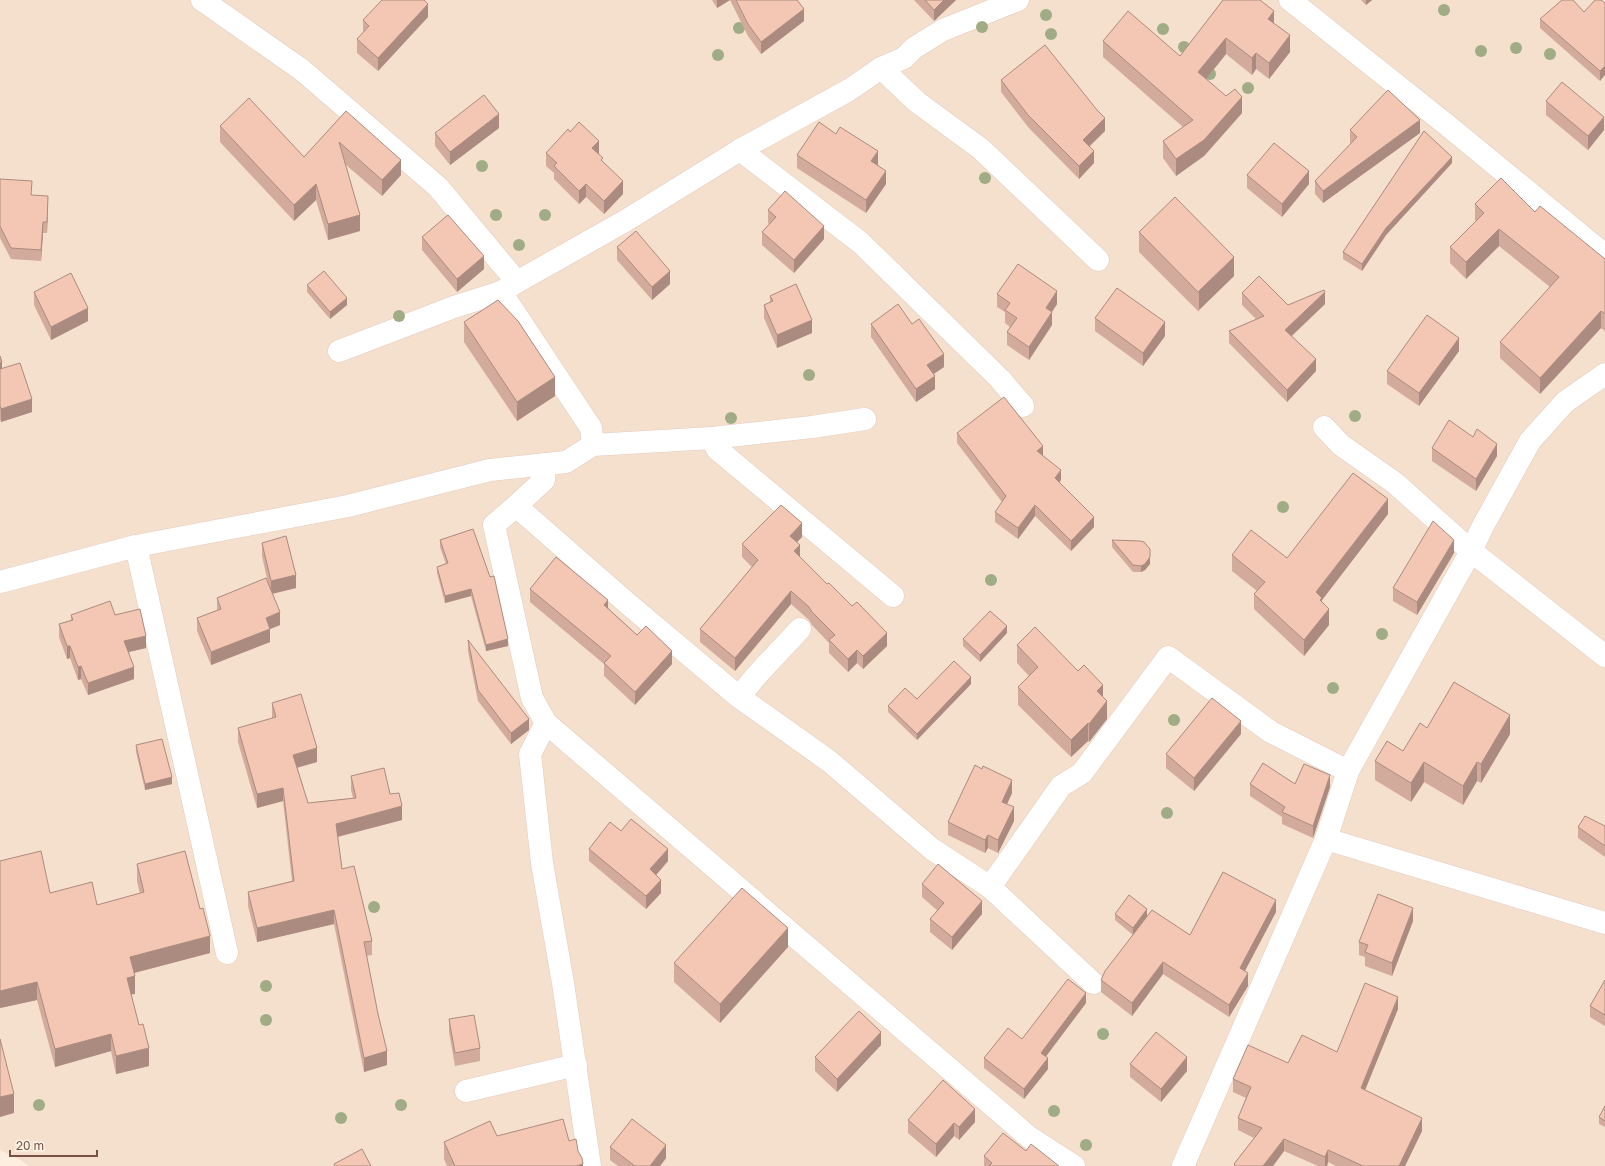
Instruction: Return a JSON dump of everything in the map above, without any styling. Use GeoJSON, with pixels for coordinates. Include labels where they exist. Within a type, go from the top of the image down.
{"type":"FeatureCollection","features":[{"type":"Feature","properties":{"kind":"street"},"geometry":{"type":"LineString","coordinates":[[202,0],[302,70],[438,187],[509,287],[591,428],[593,445]]}},
{"type":"Feature","properties":{"kind":"street"},"geometry":{"type":"LineString","coordinates":[[339,351],[509,287],[625,221],[740,150],[849,90],[881,68],[904,58],[914,48],[943,30],[1018,0]]}},
{"type":"Feature","properties":{"kind":"street"},"geometry":{"type":"LineString","coordinates":[[1290,0],[1447,125],[1605,255]]}},
{"type":"Feature","properties":{"kind":"street"},"geometry":{"type":"LineString","coordinates":[[881,68],[917,102],[981,149],[1098,260]]}},
{"type":"Feature","properties":{"kind":"street"},"geometry":{"type":"LineString","coordinates":[[740,150],[861,243],[1000,379],[1023,406]]}},
{"type":"Feature","properties":{"kind":"street"},"geometry":{"type":"LineString","coordinates":[[1183,1166],[1326,839],[1348,771],[1471,551],[1483,526],[1530,441],[1565,402],[1605,374]]}},
{"type":"Feature","properties":{"kind":"street"},"geometry":{"type":"LineString","coordinates":[[0,582],[136,546],[348,506],[490,470],[566,462],[593,445],[712,438],[812,428],[865,419]]}},
{"type":"Feature","properties":{"kind":"street"},"geometry":{"type":"LineString","coordinates":[[1324,428],[1341,445],[1395,483],[1471,551],[1605,656]]}},
{"type":"Feature","properties":{"kind":"street"},"geometry":{"type":"LineString","coordinates":[[712,438],[717,450],[893,596]]}},
{"type":"Feature","properties":{"kind":"street"},"geometry":{"type":"LineString","coordinates":[[545,464],[544,480],[494,525],[532,698],[546,723],[1029,1137],[1074,1166]]}},
{"type":"Feature","properties":{"kind":"street"},"geometry":{"type":"LineString","coordinates":[[516,506],[627,603],[739,697],[829,761],[932,849],[990,888],[1093,982]]}},
{"type":"Feature","properties":{"kind":"street"},"geometry":{"type":"LineString","coordinates":[[136,546],[227,953]]}},
{"type":"Feature","properties":{"kind":"street"},"geometry":{"type":"LineString","coordinates":[[739,697],[756,676],[800,629]]}},
{"type":"Feature","properties":{"kind":"street"},"geometry":{"type":"LineString","coordinates":[[990,888],[1061,786],[1082,773],[1168,657],[1271,732],[1348,771]]}},
{"type":"Feature","properties":{"kind":"street"},"geometry":{"type":"LineString","coordinates":[[546,723],[530,754],[542,863],[576,1065],[590,1166]]}},
{"type":"Feature","properties":{"kind":"street"},"geometry":{"type":"LineString","coordinates":[[1326,839],[1605,923]]}},
{"type":"Feature","properties":{"kind":"street"},"geometry":{"type":"LineString","coordinates":[[466,1091],[576,1065]]}},
{"type":"Feature","properties":{"kind":"shaded area"},"geometry":{"type":"Polygon","coordinates":[[[0,0],[1605,0],[1605,1166],[29,1166],[19,1159],[0,1150],[0,0]]]}},
{"type":"Feature","properties":{"kind":"building"},"geometry":{"type":"Polygon","coordinates":[[[382,0],[424,0],[428,4],[378,58],[357,39],[369,26],[363,20],[382,0]]]}},
{"type":"Feature","properties":{"kind":"building"},"geometry":{"type":"Polygon","coordinates":[[[736,0],[797,0],[804,9],[761,42],[748,24],[736,0]]]}},
{"type":"Feature","properties":{"kind":"building"},"geometry":{"type":"Polygon","coordinates":[[[925,0],[944,0],[934,10],[925,0]]]}},
{"type":"Feature","properties":{"kind":"building"},"geometry":{"type":"Polygon","coordinates":[[[1223,0],[1260,0],[1274,11],[1268,19],[1290,35],[1269,63],[1256,53],[1252,58],[1226,38],[1198,72],[1226,96],[1235,89],[1242,97],[1204,140],[1176,159],[1163,141],[1193,120],[1103,41],[1128,11],[1180,56],[1223,0]]]}},
{"type":"Feature","properties":{"kind":"building"},"geometry":{"type":"Polygon","coordinates":[[[1562,0],[1573,0],[1584,12],[1595,0],[1601,0],[1605,3],[1605,66],[1600,71],[1540,19],[1562,0]]]}},
{"type":"Feature","properties":{"kind":"building"},"geometry":{"type":"Polygon","coordinates":[[[1045,45],[1105,118],[1083,140],[1094,151],[1079,166],[1028,115],[1001,80],[1045,45]]]}},
{"type":"Feature","properties":{"kind":"building"},"geometry":{"type":"Polygon","coordinates":[[[1562,82],[1604,117],[1588,136],[1546,101],[1562,82]]]}},
{"type":"Feature","properties":{"kind":"building"},"geometry":{"type":"Polygon","coordinates":[[[1388,90],[1420,120],[1323,191],[1315,181],[1357,137],[1350,130],[1388,90]]]}},
{"type":"Feature","properties":{"kind":"building"},"geometry":{"type":"Polygon","coordinates":[[[484,95],[499,114],[450,152],[435,133],[484,95]]]}},
{"type":"Feature","properties":{"kind":"building"},"geometry":{"type":"Polygon","coordinates":[[[249,98],[304,157],[346,111],[401,160],[382,180],[339,142],[360,215],[328,224],[316,184],[294,205],[220,126],[249,98]]]}},
{"type":"Feature","properties":{"kind":"building"},"geometry":{"type":"Polygon","coordinates":[[[579,122],[599,141],[592,148],[603,158],[601,160],[623,181],[604,201],[586,184],[579,191],[554,166],[557,163],[546,153],[568,129],[570,132],[579,122]]]}},
{"type":"Feature","properties":{"kind":"building"},"geometry":{"type":"Polygon","coordinates":[[[819,122],[836,134],[840,127],[878,151],[871,161],[886,171],[866,200],[797,155],[819,122]]]}},
{"type":"Feature","properties":{"kind":"building"},"geometry":{"type":"Polygon","coordinates":[[[1424,131],[1452,157],[1386,228],[1362,264],[1343,252],[1424,131]]]}},
{"type":"Feature","properties":{"kind":"building"},"geometry":{"type":"Polygon","coordinates":[[[1274,143],[1309,171],[1282,204],[1247,175],[1274,143]]]}},
{"type":"Feature","properties":{"kind":"building"},"geometry":{"type":"Polygon","coordinates":[[[1501,178],[1535,212],[1540,206],[1605,259],[1605,314],[1601,311],[1540,378],[1500,342],[1559,277],[1499,229],[1466,262],[1450,247],[1484,213],[1475,204],[1501,178]]]}},
{"type":"Feature","properties":{"kind":"building"},"geometry":{"type":"Polygon","coordinates":[[[0,179],[32,181],[31,195],[48,196],[47,222],[43,222],[41,250],[11,248],[0,226],[0,179]]]}},
{"type":"Feature","properties":{"kind":"building"},"geometry":{"type":"Polygon","coordinates":[[[785,191],[824,226],[794,260],[762,232],[776,217],[768,210],[785,191]]]}},
{"type":"Feature","properties":{"kind":"building"},"geometry":{"type":"Polygon","coordinates":[[[1175,197],[1234,257],[1199,291],[1199,293],[1139,232],[1175,197]]]}},
{"type":"Feature","properties":{"kind":"building"},"geometry":{"type":"Polygon","coordinates":[[[448,215],[484,256],[457,279],[422,237],[448,215]]]}},
{"type":"Feature","properties":{"kind":"building"},"geometry":{"type":"Polygon","coordinates":[[[636,231],[670,271],[652,287],[617,247],[636,231]]]}},
{"type":"Feature","properties":{"kind":"building"},"geometry":{"type":"Polygon","coordinates":[[[1018,264],[1057,291],[1046,308],[1052,312],[1029,347],[1007,332],[1017,318],[1005,310],[1010,303],[997,294],[1018,264]]]}},
{"type":"Feature","properties":{"kind":"building"},"geometry":{"type":"Polygon","coordinates":[[[324,271],[347,298],[330,312],[307,285],[324,271]]]}},
{"type":"Feature","properties":{"kind":"building"},"geometry":{"type":"Polygon","coordinates":[[[71,273],[88,308],[51,327],[34,292],[71,273]]]}},
{"type":"Feature","properties":{"kind":"building"},"geometry":{"type":"Polygon","coordinates":[[[1259,276],[1288,305],[1324,290],[1325,292],[1285,330],[1316,359],[1287,390],[1229,331],[1264,316],[1242,293],[1259,276]]]}},
{"type":"Feature","properties":{"kind":"building"},"geometry":{"type":"Polygon","coordinates":[[[796,284],[812,320],[777,335],[764,305],[773,301],[770,296],[796,284]]]}},
{"type":"Feature","properties":{"kind":"building"},"geometry":{"type":"Polygon","coordinates":[[[1117,288],[1165,322],[1143,353],[1095,318],[1117,288]]]}},
{"type":"Feature","properties":{"kind":"building"},"geometry":{"type":"Polygon","coordinates":[[[498,300],[518,321],[555,377],[517,402],[464,322],[498,300]]]}},
{"type":"Feature","properties":{"kind":"building"},"geometry":{"type":"Polygon","coordinates":[[[898,304],[912,324],[919,319],[944,354],[927,365],[935,376],[916,389],[871,324],[898,304]]]}},
{"type":"Feature","properties":{"kind":"building"},"geometry":{"type":"Polygon","coordinates":[[[1427,315],[1459,338],[1419,393],[1387,371],[1427,315]]]}},
{"type":"Feature","properties":{"kind":"building"},"geometry":{"type":"Polygon","coordinates":[[[20,363],[32,399],[1,409],[0,369],[20,363]]]}},
{"type":"Feature","properties":{"kind":"building"},"geometry":{"type":"Polygon","coordinates":[[[1004,397],[1043,446],[1037,451],[1061,470],[1055,478],[1094,517],[1071,541],[1035,505],[1018,528],[995,512],[1006,496],[957,433],[1004,397]]]}},
{"type":"Feature","properties":{"kind":"building"},"geometry":{"type":"Polygon","coordinates":[[[1449,420],[1473,437],[1477,429],[1497,444],[1476,479],[1432,448],[1449,420]]]}},
{"type":"Feature","properties":{"kind":"building"},"geometry":{"type":"Polygon","coordinates":[[[1353,473],[1388,499],[1316,592],[1322,598],[1320,600],[1329,609],[1304,640],[1254,594],[1265,582],[1232,555],[1251,530],[1287,558],[1353,473]]]}},
{"type":"Feature","properties":{"kind":"building"},"geometry":{"type":"Polygon","coordinates":[[[781,505],[802,523],[790,536],[800,545],[794,551],[827,584],[829,583],[852,606],[857,602],[887,633],[863,656],[857,650],[848,659],[829,640],[835,635],[812,612],[809,607],[791,591],[735,658],[700,629],[758,560],[742,544],[781,505]]]}},
{"type":"Feature","properties":{"kind":"building"},"geometry":{"type":"Polygon","coordinates":[[[1433,521],[1454,540],[1417,602],[1393,588],[1433,521]]]}},
{"type":"Feature","properties":{"kind":"building"},"geometry":{"type":"Polygon","coordinates":[[[473,529],[490,577],[494,576],[508,639],[486,645],[471,589],[445,596],[437,567],[448,563],[440,540],[473,529]]]}},
{"type":"Feature","properties":{"kind":"building"},"geometry":{"type":"Polygon","coordinates":[[[286,536],[296,575],[271,581],[262,543],[286,536]]]}},
{"type":"Feature","properties":{"kind":"building"},"geometry":{"type":"Polygon","coordinates":[[[1112,540],[1144,542],[1150,549],[1150,557],[1145,564],[1141,566],[1133,565],[1112,540]]]}},
{"type":"Feature","properties":{"kind":"building"},"geometry":{"type":"Polygon","coordinates":[[[556,557],[608,600],[604,605],[637,635],[646,626],[672,651],[635,692],[604,663],[611,656],[530,589],[556,557]]]}},
{"type":"Feature","properties":{"kind":"building"},"geometry":{"type":"Polygon","coordinates":[[[266,578],[280,612],[266,618],[270,629],[211,652],[197,618],[221,609],[217,598],[266,578]]]}},
{"type":"Feature","properties":{"kind":"building"},"geometry":{"type":"Polygon","coordinates":[[[110,601],[115,615],[140,609],[146,636],[124,641],[134,667],[88,683],[81,666],[78,667],[70,646],[67,646],[59,624],[73,620],[71,615],[110,601]]]}},
{"type":"Feature","properties":{"kind":"building"},"geometry":{"type":"Polygon","coordinates":[[[990,611],[1007,626],[980,655],[963,639],[990,611]]]}},
{"type":"Feature","properties":{"kind":"building"},"geometry":{"type":"Polygon","coordinates":[[[1035,627],[1078,671],[1084,665],[1103,685],[1097,691],[1107,701],[1089,724],[1088,723],[1071,740],[1018,687],[1038,667],[1017,645],[1035,627]]]}},
{"type":"Feature","properties":{"kind":"building"},"geometry":{"type":"Polygon","coordinates":[[[468,640],[529,719],[511,733],[478,690],[468,640]]]}},
{"type":"Feature","properties":{"kind":"building"},"geometry":{"type":"Polygon","coordinates":[[[954,661],[971,677],[917,734],[888,706],[905,688],[917,699],[954,661]]]}},
{"type":"Feature","properties":{"kind":"building"},"geometry":{"type":"Polygon","coordinates":[[[1454,682],[1510,715],[1481,764],[1477,762],[1463,786],[1424,762],[1411,783],[1375,761],[1387,741],[1403,751],[1420,723],[1427,728],[1454,682]]]}},
{"type":"Feature","properties":{"kind":"building"},"geometry":{"type":"Polygon","coordinates":[[[301,694],[317,748],[293,755],[308,803],[356,798],[351,776],[384,768],[390,794],[399,793],[402,806],[336,824],[342,869],[354,866],[372,941],[364,942],[387,1051],[364,1058],[334,910],[257,928],[248,892],[294,881],[283,788],[257,794],[238,728],[276,717],[272,703],[301,694]]]}},
{"type":"Feature","properties":{"kind":"building"},"geometry":{"type":"Polygon","coordinates":[[[1212,698],[1241,721],[1194,778],[1166,754],[1212,698]]]}},
{"type":"Feature","properties":{"kind":"building"},"geometry":{"type":"Polygon","coordinates":[[[162,739],[172,777],[145,784],[136,745],[162,739]]]}},
{"type":"Feature","properties":{"kind":"building"},"geometry":{"type":"Polygon","coordinates":[[[1263,763],[1295,784],[1304,764],[1330,775],[1313,826],[1282,812],[1285,807],[1250,784],[1263,763]]]}},
{"type":"Feature","properties":{"kind":"building"},"geometry":{"type":"Polygon","coordinates":[[[975,765],[982,769],[983,766],[1012,780],[1002,802],[1014,807],[998,840],[988,835],[985,840],[948,822],[975,765]]]}},
{"type":"Feature","properties":{"kind":"building"},"geometry":{"type":"Polygon","coordinates":[[[1585,816],[1605,826],[1605,846],[1578,827],[1585,816]]]}},
{"type":"Feature","properties":{"kind":"building"},"geometry":{"type":"Polygon","coordinates":[[[631,819],[668,849],[650,869],[661,880],[646,896],[589,849],[610,822],[621,831],[631,819]]]}},
{"type":"Feature","properties":{"kind":"building"},"geometry":{"type":"Polygon","coordinates":[[[41,851],[50,893],[92,882],[97,905],[144,892],[137,864],[185,851],[200,909],[203,908],[210,936],[130,957],[135,976],[127,978],[139,1025],[143,1024],[149,1048],[116,1056],[111,1034],[55,1049],[37,982],[0,991],[0,861],[41,851]]]}},
{"type":"Feature","properties":{"kind":"building"},"geometry":{"type":"Polygon","coordinates":[[[938,864],[982,901],[952,937],[930,919],[944,903],[922,884],[938,864]]]}},
{"type":"Feature","properties":{"kind":"building"},"geometry":{"type":"Polygon","coordinates":[[[1223,872],[1276,900],[1240,968],[1248,973],[1229,1005],[1163,962],[1132,1003],[1101,980],[1105,971],[1152,910],[1190,935],[1223,872]]]}},
{"type":"Feature","properties":{"kind":"building"},"geometry":{"type":"Polygon","coordinates":[[[742,888],[788,928],[720,1004],[674,963],[742,888]]]}},
{"type":"Feature","properties":{"kind":"building"},"geometry":{"type":"Polygon","coordinates":[[[1378,894],[1413,908],[1392,963],[1365,952],[1368,945],[1359,942],[1378,894]]]}},
{"type":"Feature","properties":{"kind":"building"},"geometry":{"type":"Polygon","coordinates":[[[1129,895],[1147,909],[1133,928],[1115,914],[1129,895]]]}},
{"type":"Feature","properties":{"kind":"building"},"geometry":{"type":"Polygon","coordinates":[[[1068,979],[1086,993],[1041,1053],[1048,1058],[1024,1089],[984,1058],[1008,1028],[1022,1039],[1068,979]]]}},
{"type":"Feature","properties":{"kind":"building"},"geometry":{"type":"Polygon","coordinates":[[[1605,980],[1605,1015],[1590,1006],[1605,980]]]}},
{"type":"Feature","properties":{"kind":"building"},"geometry":{"type":"Polygon","coordinates":[[[1365,983],[1398,997],[1361,1088],[1422,1118],[1399,1166],[1363,1166],[1328,1150],[1325,1157],[1284,1139],[1263,1166],[1236,1166],[1234,1164],[1262,1128],[1238,1118],[1251,1087],[1233,1079],[1248,1045],[1288,1063],[1302,1035],[1337,1052],[1365,983]]]}},
{"type":"Feature","properties":{"kind":"building"},"geometry":{"type":"Polygon","coordinates":[[[859,1011],[881,1032],[837,1079],[815,1057],[859,1011]]]}},
{"type":"Feature","properties":{"kind":"building"},"geometry":{"type":"Polygon","coordinates":[[[474,1015],[480,1048],[455,1053],[449,1019],[474,1015]]]}},
{"type":"Feature","properties":{"kind":"building"},"geometry":{"type":"Polygon","coordinates":[[[1156,1032],[1187,1057],[1161,1089],[1130,1064],[1156,1032]]]}},
{"type":"Feature","properties":{"kind":"building"},"geometry":{"type":"Polygon","coordinates":[[[0,1039],[14,1094],[0,1097],[0,1039]]]}},
{"type":"Feature","properties":{"kind":"building"},"geometry":{"type":"Polygon","coordinates":[[[943,1080],[975,1109],[959,1127],[954,1123],[936,1144],[908,1120],[943,1080]]]}},
{"type":"Feature","properties":{"kind":"building"},"geometry":{"type":"Polygon","coordinates":[[[1605,1106],[1605,1121],[1599,1117],[1605,1106]]]}},
{"type":"Feature","properties":{"kind":"building"},"geometry":{"type":"Polygon","coordinates":[[[563,1119],[569,1141],[576,1139],[578,1151],[582,1158],[583,1164],[576,1166],[455,1166],[444,1142],[490,1121],[497,1136],[563,1119]]]}},
{"type":"Feature","properties":{"kind":"building"},"geometry":{"type":"Polygon","coordinates":[[[632,1119],[666,1145],[650,1166],[635,1166],[610,1147],[632,1119]]]}},
{"type":"Feature","properties":{"kind":"building"},"geometry":{"type":"Polygon","coordinates":[[[1003,1133],[1026,1151],[1031,1144],[1059,1166],[989,1166],[992,1163],[984,1156],[1003,1133]]]}},
{"type":"Feature","properties":{"kind":"building"},"geometry":{"type":"Polygon","coordinates":[[[362,1149],[371,1166],[335,1166],[334,1164],[362,1149]]]}}]}
